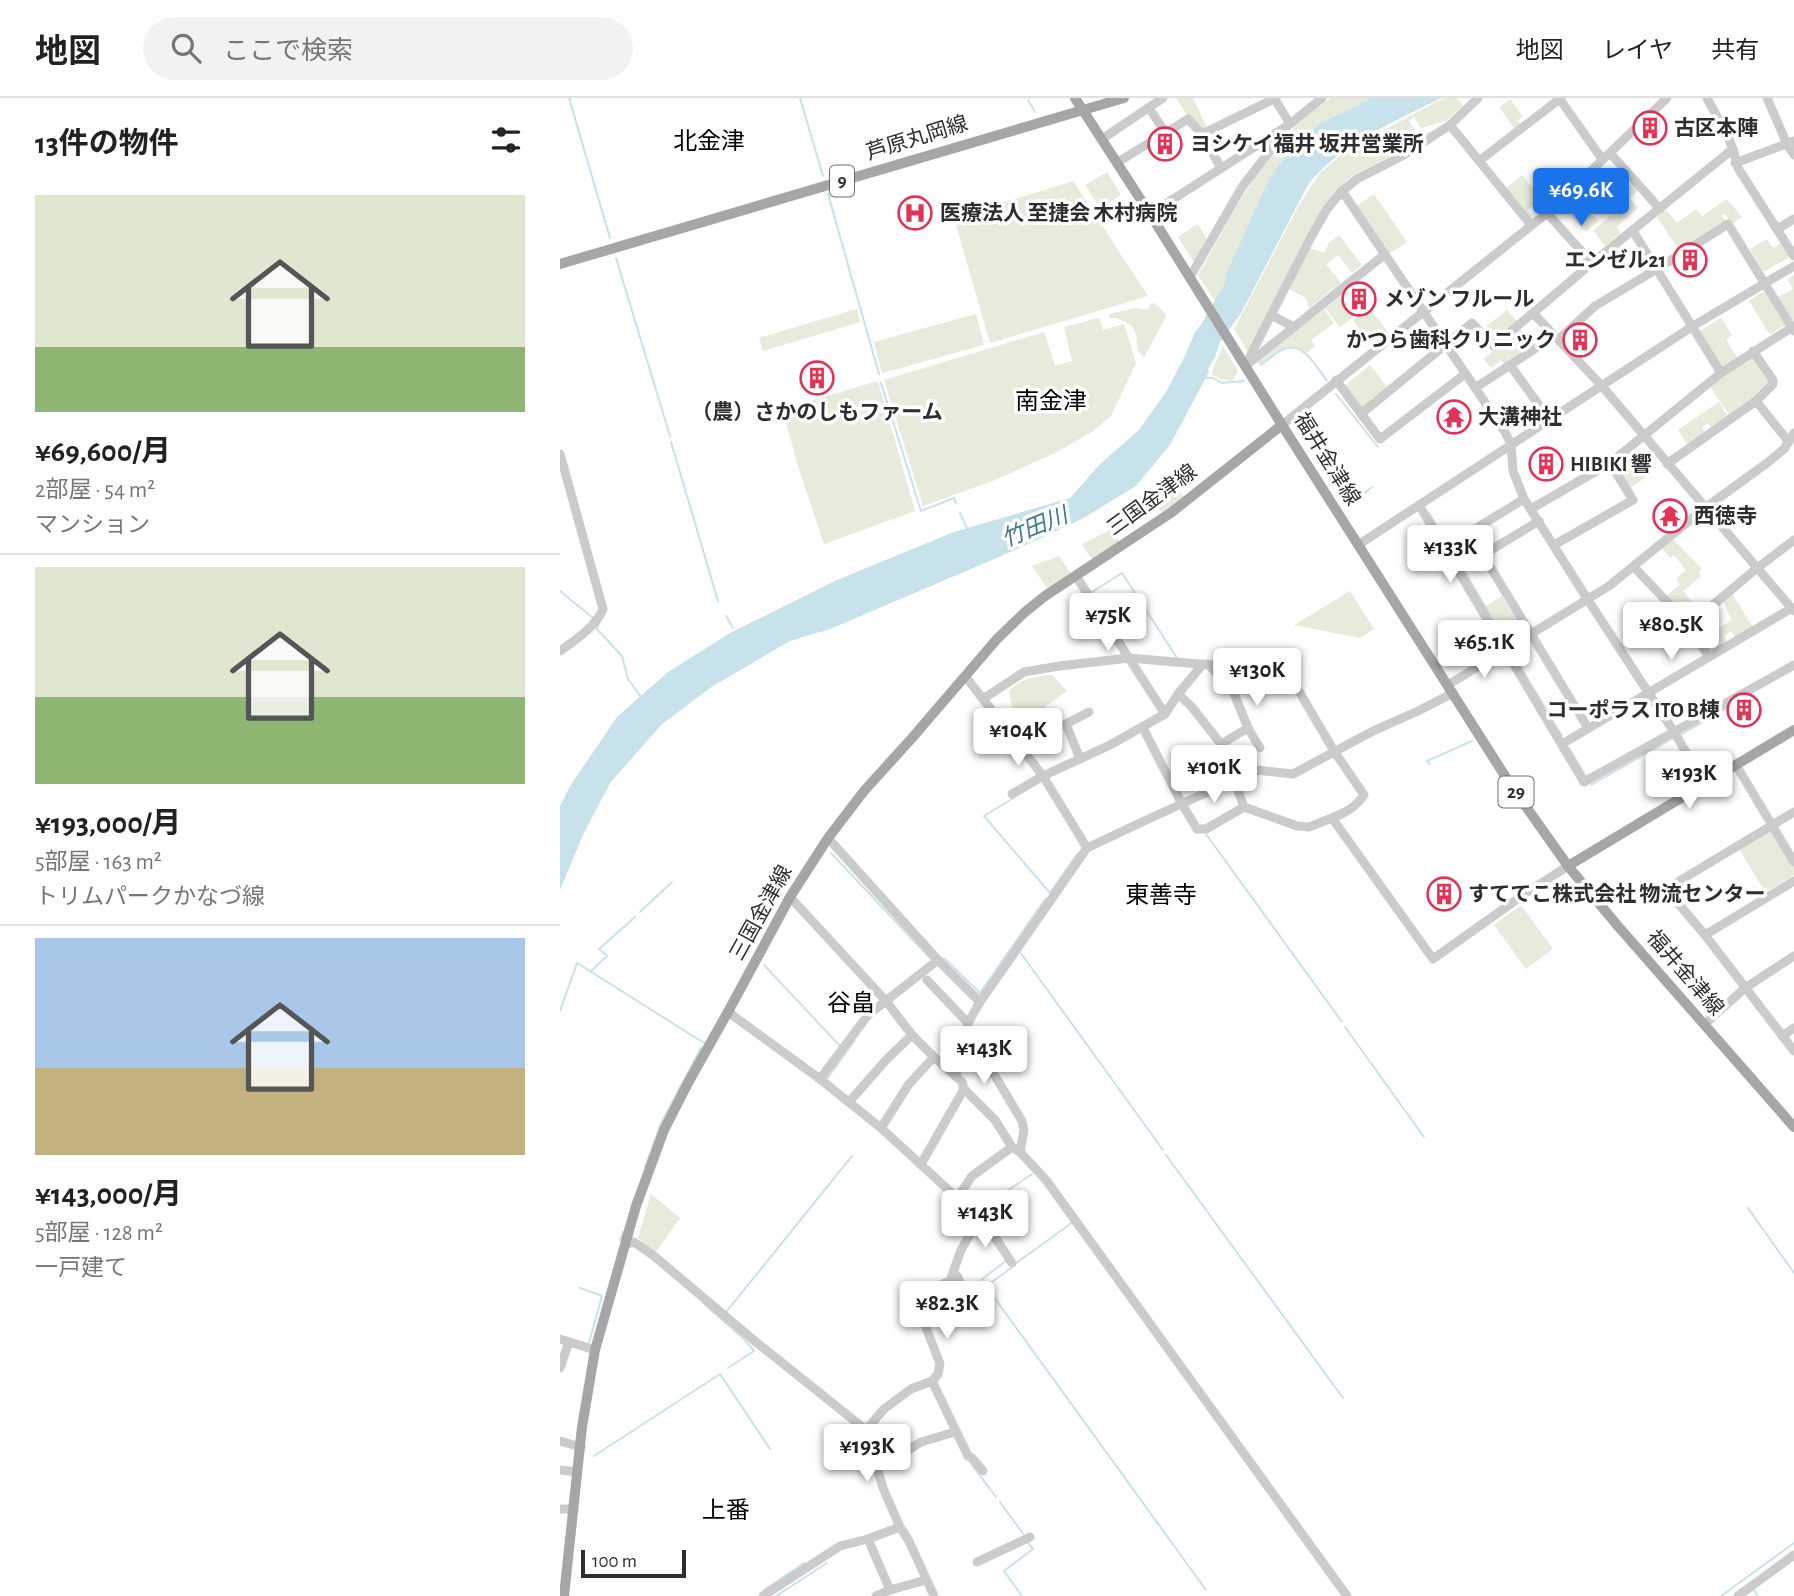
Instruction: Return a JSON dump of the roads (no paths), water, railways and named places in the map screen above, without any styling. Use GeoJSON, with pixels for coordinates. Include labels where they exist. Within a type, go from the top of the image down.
{"type":"FeatureCollection","features":[{"type":"Feature","properties":{"kind":"main road","name":"福井金津線"},"geometry":{"type":"LineString","coordinates":[[1075,98],[1512,787],[1568,866],[1794,1127]]}},
{"type":"Feature","properties":{"kind":"main road","name":"芦原丸岡線"},"geometry":{"type":"LineString","coordinates":[[560,264],[1124,98]]}},
{"type":"Feature","properties":{"kind":"main road","name":"三国金津線"},"geometry":{"type":"LineString","coordinates":[[564,1596],[585,1404],[595,1350],[644,1184],[664,1130],[790,897],[828,838],[864,791],[997,639],[1025,612],[1172,512],[1282,425]]}},
{"type":"Feature","properties":{"kind":"main road"},"geometry":{"type":"LineString","coordinates":[[1568,866],[1794,730]]}},
{"type":"Feature","properties":{"kind":"street"},"geometry":{"type":"LineString","coordinates":[[1102,139],[1163,98]]}},
{"type":"Feature","properties":{"kind":"street"},"geometry":{"type":"LineString","coordinates":[[1202,134],[1275,98],[1290,124]]}},
{"type":"Feature","properties":{"kind":"street"},"geometry":{"type":"LineString","coordinates":[[1150,214],[1290,124],[1322,98]]}},
{"type":"Feature","properties":{"kind":"street"},"geometry":{"type":"LineString","coordinates":[[1244,364],[1311,237],[1327,209],[1342,191],[1357,179],[1404,155],[1450,125],[1478,98]]}},
{"type":"Feature","properties":{"kind":"street"},"geometry":{"type":"LineString","coordinates":[[1479,161],[1560,98],[1606,156],[1660,209]]}},
{"type":"Feature","properties":{"kind":"street"},"geometry":{"type":"LineString","coordinates":[[1282,425],[1547,213],[1667,98]]}},
{"type":"Feature","properties":{"kind":"street"},"geometry":{"type":"LineString","coordinates":[[1707,98],[1733,149],[1735,163],[1794,257]]}},
{"type":"Feature","properties":{"kind":"street"},"geometry":{"type":"LineString","coordinates":[[1767,98],[1791,143],[1794,155]]}},
{"type":"Feature","properties":{"kind":"street"},"geometry":{"type":"LineString","coordinates":[[1149,108],[1165,132]]}},
{"type":"Feature","properties":{"kind":"street"},"geometry":{"type":"LineString","coordinates":[[1118,162],[1188,118],[1202,134],[1221,168]]}},
{"type":"Feature","properties":{"kind":"street"},"geometry":{"type":"LineString","coordinates":[[1193,281],[1242,187],[1290,124]]}},
{"type":"Feature","properties":{"kind":"street"},"geometry":{"type":"LineString","coordinates":[[1450,125],[1531,225]]}},
{"type":"Feature","properties":{"kind":"street"},"geometry":{"type":"LineString","coordinates":[[1735,163],[1791,143]]}},
{"type":"Feature","properties":{"kind":"street"},"geometry":{"type":"LineString","coordinates":[[1361,414],[1472,323],[1493,346],[1733,149]]}},
{"type":"Feature","properties":{"kind":"street"},"geometry":{"type":"LineString","coordinates":[[1342,191],[1511,444],[1513,471],[1524,499],[1705,783]]}},
{"type":"Feature","properties":{"kind":"street"},"geometry":{"type":"LineString","coordinates":[[1547,213],[1592,263]]}},
{"type":"Feature","properties":{"kind":"street"},"geometry":{"type":"LineString","coordinates":[[1777,229],[1794,219]]}},
{"type":"Feature","properties":{"kind":"street"},"geometry":{"type":"LineString","coordinates":[[1531,509],[1610,463],[1721,373],[1793,328],[1728,224],[1595,306],[1559,339]]}},
{"type":"Feature","properties":{"kind":"street"},"geometry":{"type":"LineString","coordinates":[[1633,232],[1721,373]]}},
{"type":"Feature","properties":{"kind":"street"},"geometry":{"type":"LineString","coordinates":[[1244,364],[1384,255]]}},
{"type":"Feature","properties":{"kind":"street"},"geometry":{"type":"LineString","coordinates":[[1358,545],[1693,326],[1794,266]]}},
{"type":"Feature","properties":{"kind":"street"},"geometry":{"type":"LineString","coordinates":[[1533,313],[1601,385],[1793,610],[1562,744]]}},
{"type":"Feature","properties":{"kind":"street"},"geometry":{"type":"LineString","coordinates":[[1271,315],[1294,327]]}},
{"type":"Feature","properties":{"kind":"street"},"geometry":{"type":"LineString","coordinates":[[1475,388],[1536,348]]}},
{"type":"Feature","properties":{"kind":"street"},"geometry":{"type":"LineString","coordinates":[[1667,464],[1756,401],[1773,384],[1754,351]]}},
{"type":"Feature","properties":{"kind":"street"},"geometry":{"type":"LineString","coordinates":[[1510,365],[1544,412]]}},
{"type":"Feature","properties":{"kind":"street"},"geometry":{"type":"LineString","coordinates":[[1336,380],[1380,439],[1465,374]]}},
{"type":"Feature","properties":{"kind":"street"},"geometry":{"type":"LineString","coordinates":[[955,1075],[962,1061],[968,1027],[979,1002],[1087,848],[1256,770],[1293,774],[1373,731],[1418,711],[1505,650],[1588,600],[1784,449],[1792,437],[1756,401]]}},
{"type":"Feature","properties":{"kind":"street"},"geometry":{"type":"LineString","coordinates":[[560,454],[603,609],[601,616],[586,631],[560,651]]}},
{"type":"Feature","properties":{"kind":"street"},"geometry":{"type":"LineString","coordinates":[[1554,545],[1633,500],[1610,463]]}},
{"type":"Feature","properties":{"kind":"street"},"geometry":{"type":"LineString","coordinates":[[1452,543],[1524,499]]}},
{"type":"Feature","properties":{"kind":"street"},"geometry":{"type":"LineString","coordinates":[[1419,505],[1584,782],[1794,665]]}},
{"type":"Feature","properties":{"kind":"street"},"geometry":{"type":"LineString","coordinates":[[1458,570],[1539,521]]}},
{"type":"Feature","properties":{"kind":"street"},"geometry":{"type":"LineString","coordinates":[[1689,625],[1794,540]]}},
{"type":"Feature","properties":{"kind":"street"},"geometry":{"type":"LineString","coordinates":[[1483,555],[1588,728]]}},
{"type":"Feature","properties":{"kind":"street"},"geometry":{"type":"LineString","coordinates":[[1634,567],[1689,625],[1709,657]]}},
{"type":"Feature","properties":{"kind":"street"},"geometry":{"type":"LineString","coordinates":[[1076,576],[1165,714]]}},
{"type":"Feature","properties":{"kind":"street"},"geometry":{"type":"LineString","coordinates":[[983,699],[1024,672],[1129,658],[1282,671],[1290,676],[1334,751],[1364,794],[1352,810],[1309,827],[1297,826],[1244,807],[1206,829],[1197,829],[1143,728]]}},
{"type":"Feature","properties":{"kind":"street"},"geometry":{"type":"LineString","coordinates":[[1012,794],[1043,776],[1143,728],[1165,714],[1178,694],[1206,664]]}},
{"type":"Feature","properties":{"kind":"street"},"geometry":{"type":"LineString","coordinates":[[1206,664],[1233,691],[1248,728],[1260,748]]}},
{"type":"Feature","properties":{"kind":"street"},"geometry":{"type":"LineString","coordinates":[[965,676],[1043,776],[1087,848]]}},
{"type":"Feature","properties":{"kind":"street"},"geometry":{"type":"LineString","coordinates":[[1178,694],[1191,705],[1222,744],[1244,807]]}},
{"type":"Feature","properties":{"kind":"street"},"geometry":{"type":"LineString","coordinates":[[1080,759],[1066,724],[1089,712]]}},
{"type":"Feature","properties":{"kind":"street"},"geometry":{"type":"LineString","coordinates":[[1222,744],[1248,728]]}},
{"type":"Feature","properties":{"kind":"street"},"geometry":{"type":"LineString","coordinates":[[1736,765],[1794,862]]}},
{"type":"Feature","properties":{"kind":"street"},"geometry":{"type":"LineString","coordinates":[[1794,812],[1666,889],[1794,1051]]}},
{"type":"Feature","properties":{"kind":"street"},"geometry":{"type":"LineString","coordinates":[[1332,818],[1433,959],[1568,866]]}},
{"type":"Feature","properties":{"kind":"street"},"geometry":{"type":"LineString","coordinates":[[828,838],[979,1002]]}},
{"type":"Feature","properties":{"kind":"street"},"geometry":{"type":"LineString","coordinates":[[1704,935],[1794,881]]}},
{"type":"Feature","properties":{"kind":"street"},"geometry":{"type":"LineString","coordinates":[[790,897],[886,1001],[912,1035],[962,1082],[964,1089],[995,1120],[1016,1149],[1046,1180],[1347,1596]]}},
{"type":"Feature","properties":{"kind":"street"},"geometry":{"type":"LineString","coordinates":[[1704,1024],[1745,988],[1794,956]]}},
{"type":"Feature","properties":{"kind":"street"},"geometry":{"type":"LineString","coordinates":[[820,1079],[868,1015],[938,960]]}},
{"type":"Feature","properties":{"kind":"street"},"geometry":{"type":"LineString","coordinates":[[927,981],[968,1027],[1023,1121],[1024,1130],[1016,1149],[972,1176],[957,1198]]}},
{"type":"Feature","properties":{"kind":"street"},"geometry":{"type":"LineString","coordinates":[[728,1012],[820,1079],[881,1128],[989,1230],[1012,1264]]}},
{"type":"Feature","properties":{"kind":"street"},"geometry":{"type":"LineString","coordinates":[[1782,1036],[1794,1028]]}},
{"type":"Feature","properties":{"kind":"street"},"geometry":{"type":"LineString","coordinates":[[849,1102],[912,1035]]}},
{"type":"Feature","properties":{"kind":"street"},"geometry":{"type":"LineString","coordinates":[[881,1128],[909,1084],[934,1057]]}},
{"type":"Feature","properties":{"kind":"street"},"geometry":{"type":"LineString","coordinates":[[921,1164],[964,1089]]}},
{"type":"Feature","properties":{"kind":"street"},"geometry":{"type":"LineString","coordinates":[[866,1430],[884,1409],[911,1389],[932,1381],[938,1374],[940,1364],[914,1296],[950,1281],[961,1250],[978,1220]]}},
{"type":"Feature","properties":{"kind":"street"},"geometry":{"type":"LineString","coordinates":[[625,1244],[634,1242],[654,1256],[866,1430],[883,1488],[934,1596]]}},
{"type":"Feature","properties":{"kind":"street"},"geometry":{"type":"LineString","coordinates":[[953,1273],[958,1277],[964,1298]]}},
{"type":"Feature","properties":{"kind":"street"},"geometry":{"type":"LineString","coordinates":[[560,1368],[564,1340],[595,1350]]}},
{"type":"Feature","properties":{"kind":"street"},"geometry":{"type":"LineString","coordinates":[[932,1381],[968,1456],[983,1471]]}},
{"type":"Feature","properties":{"kind":"street"},"geometry":{"type":"LineString","coordinates":[[877,1463],[921,1442],[955,1432]]}},
{"type":"Feature","properties":{"kind":"street"},"geometry":{"type":"LineString","coordinates":[[560,1441],[580,1447]]}},
{"type":"Feature","properties":{"kind":"street"},"geometry":{"type":"LineString","coordinates":[[560,1470],[577,1472]]}},
{"type":"Feature","properties":{"kind":"street"},"geometry":{"type":"LineString","coordinates":[[560,1509],[574,1509]]}},
{"type":"Feature","properties":{"kind":"street"},"geometry":{"type":"LineString","coordinates":[[763,1596],[840,1546],[900,1527]]}},
{"type":"Feature","properties":{"kind":"street"},"geometry":{"type":"LineString","coordinates":[[977,1562],[1030,1537]]}},
{"type":"Feature","properties":{"kind":"street"},"geometry":{"type":"LineString","coordinates":[[868,1539],[890,1590]]}},
{"type":"Feature","properties":{"kind":"street"},"geometry":{"type":"LineString","coordinates":[[1738,1596],[1794,1555]]}},
{"type":"Feature","properties":{"kind":"street"},"geometry":{"type":"LineString","coordinates":[[876,1596],[926,1580]]}},
{"type":"Feature","properties":{"kind":"water","name":"竹田川"},"geometry":{"type":"Polygon","coordinates":[[[1370,98],[1441,98],[1354,144],[1309,183],[1240,315],[1220,342],[1209,372],[1170,445],[1136,486],[1082,519],[1006,554],[830,629],[790,641],[713,686],[662,724],[610,783],[583,835],[560,890],[560,806],[570,786],[617,717],[668,672],[730,633],[837,580],[954,532],[1070,498],[1100,464],[1139,430],[1166,392],[1195,332],[1226,281],[1225,277],[1277,167],[1320,123],[1370,98]]]}},
{"type":"Feature","properties":{"kind":"waterway"},"geometry":{"type":"LineString","coordinates":[[569,98],[610,238]]}},
{"type":"Feature","properties":{"kind":"waterway"},"geometry":{"type":"LineString","coordinates":[[800,98],[823,176]]}},
{"type":"Feature","properties":{"kind":"waterway"},"geometry":{"type":"LineString","coordinates":[[1028,100],[1035,112]]}},
{"type":"Feature","properties":{"kind":"waterway"},"geometry":{"type":"LineString","coordinates":[[828,194],[879,374]]}},
{"type":"Feature","properties":{"kind":"waterway"},"geometry":{"type":"LineString","coordinates":[[616,258],[670,436]]}},
{"type":"Feature","properties":{"kind":"waterway"},"geometry":{"type":"LineString","coordinates":[[1261,365],[1284,349],[1298,349],[1309,357],[1327,381]]}},
{"type":"Feature","properties":{"kind":"waterway"},"geometry":{"type":"LineString","coordinates":[[1204,378],[1213,378],[1222,383],[1244,381]]}},
{"type":"Feature","properties":{"kind":"waterway"},"geometry":{"type":"LineString","coordinates":[[881,383],[921,511],[954,498],[956,503]]}},
{"type":"Feature","properties":{"kind":"waterway"},"geometry":{"type":"LineString","coordinates":[[1336,394],[1378,447]]}},
{"type":"Feature","properties":{"kind":"waterway"},"geometry":{"type":"LineString","coordinates":[[671,442],[718,601]]}},
{"type":"Feature","properties":{"kind":"waterway"},"geometry":{"type":"LineString","coordinates":[[1349,506],[1372,487]]}},
{"type":"Feature","properties":{"kind":"waterway"},"geometry":{"type":"LineString","coordinates":[[960,513],[967,528]]}},
{"type":"Feature","properties":{"kind":"waterway"},"geometry":{"type":"LineString","coordinates":[[1429,513],[1460,565]]}},
{"type":"Feature","properties":{"kind":"waterway"},"geometry":{"type":"LineString","coordinates":[[1463,569],[1507,643]]}},
{"type":"Feature","properties":{"kind":"waterway"},"geometry":{"type":"LineString","coordinates":[[1092,592],[1122,573],[1177,658]]}},
{"type":"Feature","properties":{"kind":"waterway"},"geometry":{"type":"LineString","coordinates":[[560,591],[593,618]]}},
{"type":"Feature","properties":{"kind":"waterway"},"geometry":{"type":"LineString","coordinates":[[726,616],[733,628]]}},
{"type":"Feature","properties":{"kind":"waterway"},"geometry":{"type":"LineString","coordinates":[[599,624],[597,629],[622,656],[628,679],[641,697]]}},
{"type":"Feature","properties":{"kind":"waterway"},"geometry":{"type":"LineString","coordinates":[[1511,651],[1562,736]]}},
{"type":"Feature","properties":{"kind":"waterway"},"geometry":{"type":"LineString","coordinates":[[1680,735],[1745,698]]}},
{"type":"Feature","properties":{"kind":"waterway"},"geometry":{"type":"LineString","coordinates":[[1591,785],[1675,737]]}},
{"type":"Feature","properties":{"kind":"waterway"},"geometry":{"type":"LineString","coordinates":[[1429,764],[1427,761],[1472,741]]}},
{"type":"Feature","properties":{"kind":"waterway"},"geometry":{"type":"LineString","coordinates":[[1569,748],[1585,775]]}},
{"type":"Feature","properties":{"kind":"waterway"},"geometry":{"type":"LineString","coordinates":[[1015,797],[984,816],[1050,893],[1077,854]]}},
{"type":"Feature","properties":{"kind":"waterway"},"geometry":{"type":"LineString","coordinates":[[1206,834],[1342,1022]]}},
{"type":"Feature","properties":{"kind":"waterway"},"geometry":{"type":"LineString","coordinates":[[831,853],[931,959]]}},
{"type":"Feature","properties":{"kind":"waterway"},"geometry":{"type":"LineString","coordinates":[[640,912],[672,882]]}},
{"type":"Feature","properties":{"kind":"waterway"},"geometry":{"type":"LineString","coordinates":[[944,958],[980,993],[1046,898]]}},
{"type":"Feature","properties":{"kind":"waterway"},"geometry":{"type":"LineString","coordinates":[[591,971],[607,956],[599,949],[635,917]]}},
{"type":"Feature","properties":{"kind":"waterway"},"geometry":{"type":"LineString","coordinates":[[1020,952],[1163,1150]]}},
{"type":"Feature","properties":{"kind":"waterway"},"geometry":{"type":"LineString","coordinates":[[560,1011],[577,963],[704,1043]]}},
{"type":"Feature","properties":{"kind":"waterway"},"geometry":{"type":"LineString","coordinates":[[764,965],[840,1046]]}},
{"type":"Feature","properties":{"kind":"waterway"},"geometry":{"type":"LineString","coordinates":[[1345,1027],[1424,1137]]}},
{"type":"Feature","properties":{"kind":"waterway"},"geometry":{"type":"LineString","coordinates":[[827,1079],[854,1041]]}},
{"type":"Feature","properties":{"kind":"waterway"},"geometry":{"type":"LineString","coordinates":[[645,1167],[661,1123],[701,1048]]}},
{"type":"Feature","properties":{"kind":"waterway"},"geometry":{"type":"LineString","coordinates":[[1166,1155],[1343,1398]]}},
{"type":"Feature","properties":{"kind":"waterway"},"geometry":{"type":"LineString","coordinates":[[727,1311],[852,1156]]}},
{"type":"Feature","properties":{"kind":"waterway"},"geometry":{"type":"LineString","coordinates":[[985,1218],[1004,1193],[1032,1174]]}},
{"type":"Feature","properties":{"kind":"waterway"},"geometry":{"type":"LineString","coordinates":[[1748,1208],[1794,1273]]}},
{"type":"Feature","properties":{"kind":"waterway"},"geometry":{"type":"LineString","coordinates":[[1015,1264],[1073,1222]]}},
{"type":"Feature","properties":{"kind":"waterway"},"geometry":{"type":"LineString","coordinates":[[984,1230],[991,1239]]}},
{"type":"Feature","properties":{"kind":"waterway"},"geometry":{"type":"LineString","coordinates":[[620,1240],[623,1232]]}},
{"type":"Feature","properties":{"kind":"waterway"},"geometry":{"type":"LineString","coordinates":[[981,1280],[1006,1261]]}},
{"type":"Feature","properties":{"kind":"waterway"},"geometry":{"type":"LineString","coordinates":[[992,1282],[1011,1268]]}},
{"type":"Feature","properties":{"kind":"waterway"},"geometry":{"type":"LineString","coordinates":[[986,1286],[1206,1590]]}},
{"type":"Feature","properties":{"kind":"waterway"},"geometry":{"type":"LineString","coordinates":[[580,1288],[602,1296],[589,1343]]}},
{"type":"Feature","properties":{"kind":"waterway"},"geometry":{"type":"LineString","coordinates":[[968,1298],[981,1289]]}},
{"type":"Feature","properties":{"kind":"waterway"},"geometry":{"type":"LineString","coordinates":[[703,1303],[754,1351],[728,1368]]}},
{"type":"Feature","properties":{"kind":"waterway"},"geometry":{"type":"LineString","coordinates":[[594,1456],[720,1374],[770,1449]]}},
{"type":"Feature","properties":{"kind":"waterway"},"geometry":{"type":"LineString","coordinates":[[972,1465],[996,1497]]}},
{"type":"Feature","properties":{"kind":"waterway"},"geometry":{"type":"LineString","coordinates":[[1000,1502],[1024,1535]]}},
{"type":"Feature","properties":{"kind":"waterway"},"geometry":{"type":"LineString","coordinates":[[1022,1596],[1004,1571],[1033,1549],[1028,1543]]}},
{"type":"Feature","properties":{"kind":"waterway"},"geometry":{"type":"LineString","coordinates":[[1721,1596],[1794,1543]]}},
{"type":"Feature","properties":{"kind":"waterway"},"geometry":{"type":"LineString","coordinates":[[764,1590],[804,1563]]}},
{"type":"Feature","properties":{"kind":"waterway"},"geometry":{"type":"LineString","coordinates":[[776,1596],[827,1563]]}},
{"type":"Feature","properties":{"kind":"waterway"},"geometry":{"type":"LineString","coordinates":[[1753,1589],[1758,1596]]}},
{"type":"Feature","properties":{"kind":"place","name":"古区本陣"},"geometry":{"type":"Point","coordinates":[1650,128]}},
{"type":"Feature","properties":{"kind":"place","name":"ヨシケイ福井 坂井営業所"},"geometry":{"type":"Point","coordinates":[1165,144]}},
{"type":"Feature","properties":{"kind":"place","name":"医療法人 至捷会 木村病院"},"geometry":{"type":"Point","coordinates":[915,213]}},
{"type":"Feature","properties":{"kind":"place","name":"エンゼル21"},"geometry":{"type":"Point","coordinates":[1690,260]}},
{"type":"Feature","properties":{"kind":"place","name":"メゾン フルール"},"geometry":{"type":"Point","coordinates":[1359,299]}},
{"type":"Feature","properties":{"kind":"place","name":"かつら歯科クリニック"},"geometry":{"type":"Point","coordinates":[1580,340]}},
{"type":"Feature","properties":{"kind":"place","name":"（農）さかのしもファーム"},"geometry":{"type":"Point","coordinates":[817,378]}},
{"type":"Feature","properties":{"kind":"place","name":"大溝神社"},"geometry":{"type":"Point","coordinates":[1454,417]}},
{"type":"Feature","properties":{"kind":"place","name":"HIBIKI 響"},"geometry":{"type":"Point","coordinates":[1546,464]}},
{"type":"Feature","properties":{"kind":"place","name":"西徳寺"},"geometry":{"type":"Point","coordinates":[1670,516]}},
{"type":"Feature","properties":{"kind":"place","name":"コーポラス ITO B棟"},"geometry":{"type":"Point","coordinates":[1744,710]}},
{"type":"Feature","properties":{"kind":"place","name":"すててこ株式会社 物流センター"},"geometry":{"type":"Point","coordinates":[1444,894]}},
{"type":"Feature","properties":{"kind":"district","name":"北金津"},"geometry":{"type":"Point","coordinates":[709,142]}},
{"type":"Feature","properties":{"kind":"district","name":"南金津"},"geometry":{"type":"Point","coordinates":[1051,402]}},
{"type":"Feature","properties":{"kind":"district","name":"東善寺"},"geometry":{"type":"Point","coordinates":[1161,896]}},
{"type":"Feature","properties":{"kind":"district","name":"谷畠"},"geometry":{"type":"Point","coordinates":[851,1004]}},
{"type":"Feature","properties":{"kind":"district","name":"上番"},"geometry":{"type":"Point","coordinates":[726,1511]}}]}
